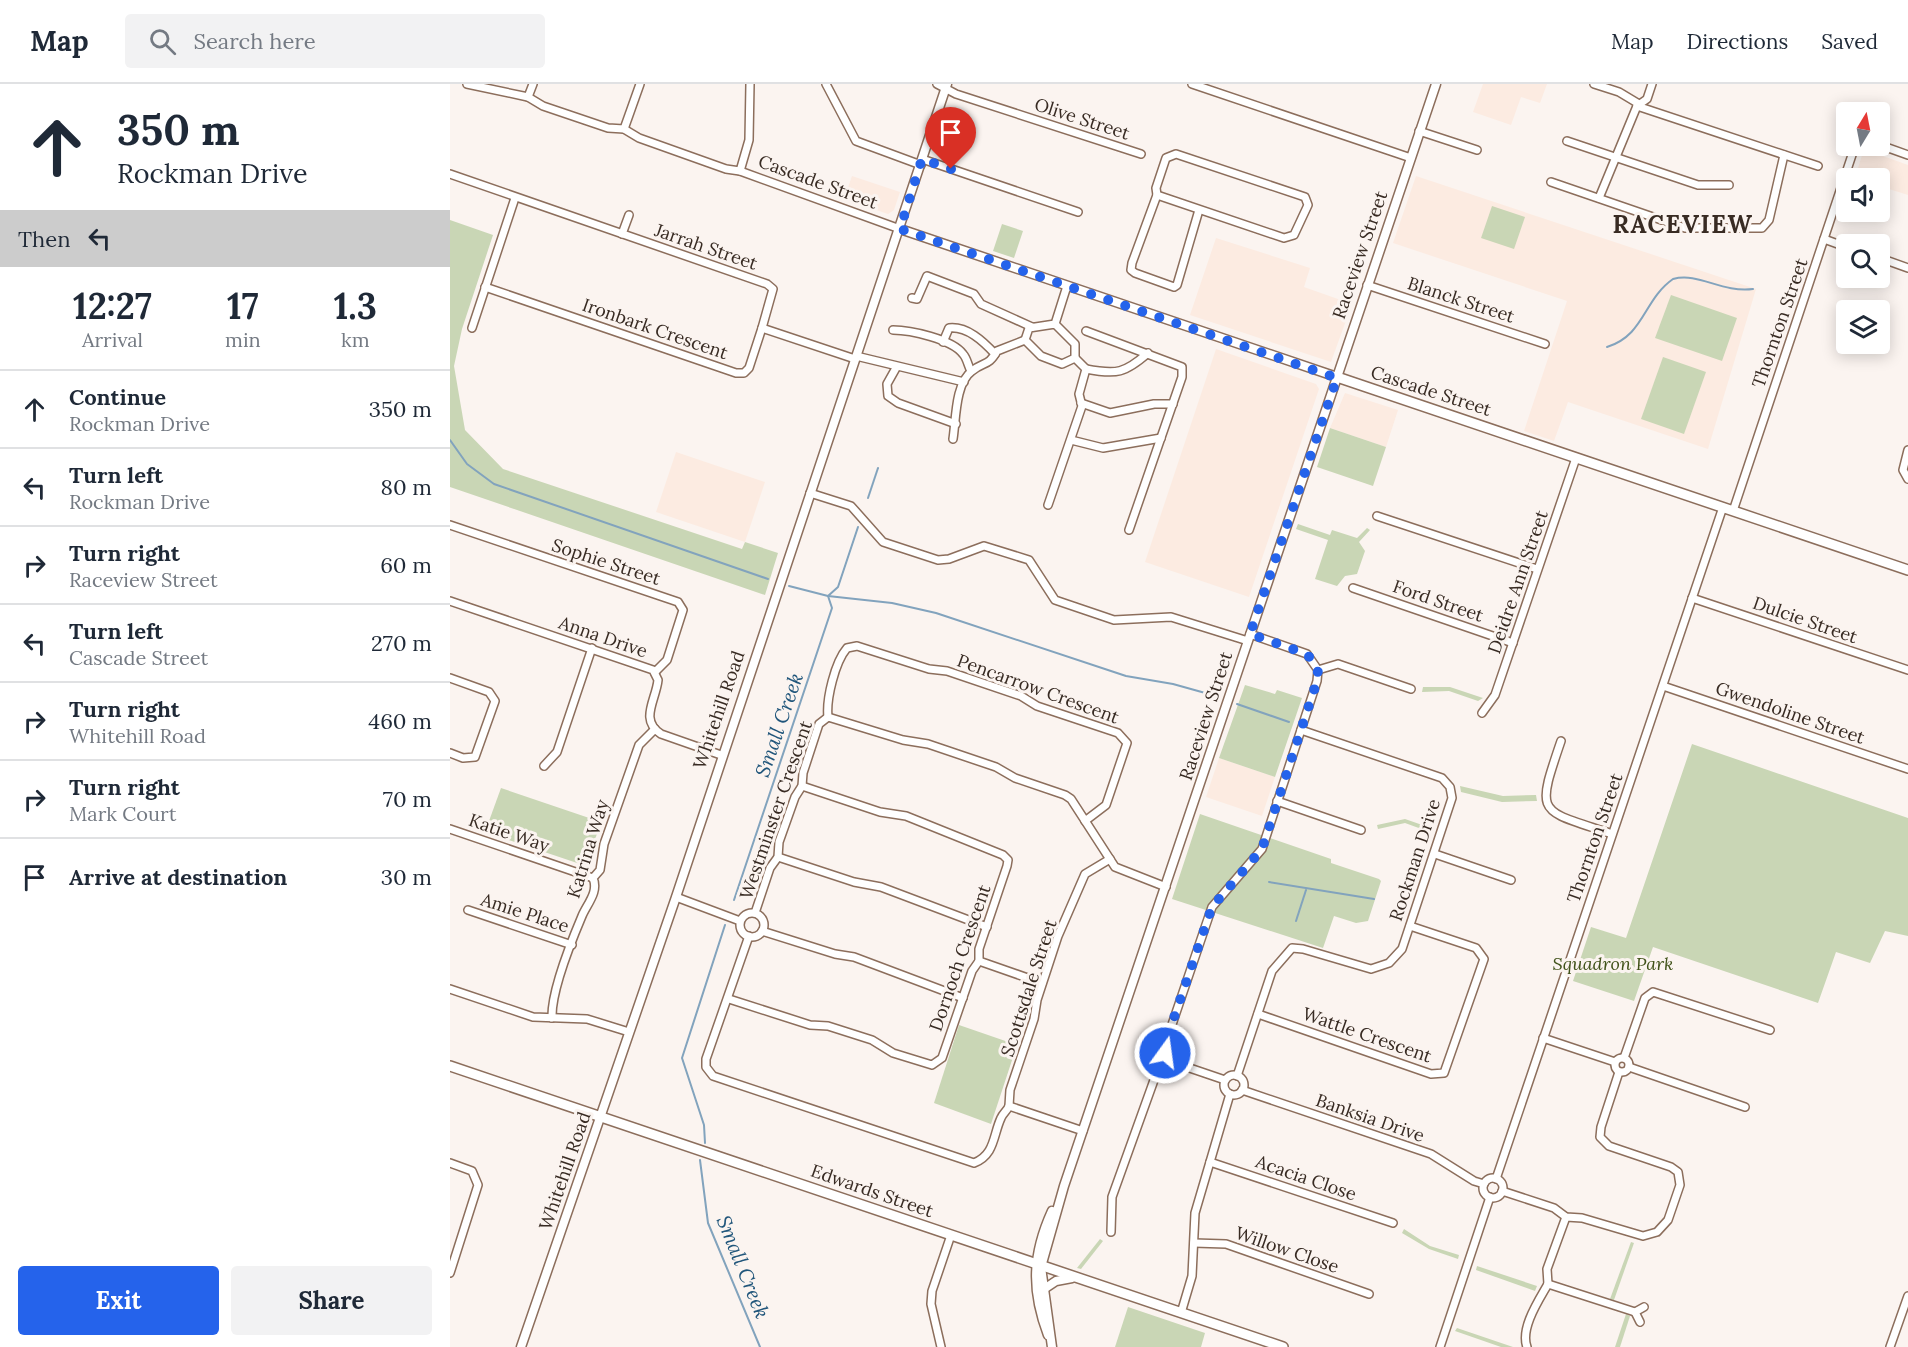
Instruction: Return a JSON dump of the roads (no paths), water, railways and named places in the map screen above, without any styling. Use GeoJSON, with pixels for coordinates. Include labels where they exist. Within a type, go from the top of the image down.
{"type":"FeatureCollection","features":[{"type":"Feature","properties":{"kind":"main road","name":"Cascade Street"},"geometry":{"type":"LineString","coordinates":[[1337,378],[1908,570]]}},
{"type":"Feature","properties":{"kind":"main road","name":"Edwards Street"},"geometry":{"type":"LineString","coordinates":[[450,1066],[1181,1313],[1262,1344],[1283,1347]]}},
{"type":"Feature","properties":{"kind":"street","name":"Cascade Street"},"geometry":{"type":"LineString","coordinates":[[467,84],[528,97],[543,106],[597,124],[624,129],[639,138],[726,169],[740,171],[900,229],[1337,378]]}},
{"type":"Feature","properties":{"kind":"street"},"geometry":{"type":"LineString","coordinates":[[528,97],[533,84]]}},
{"type":"Feature","properties":{"kind":"street"},"geometry":{"type":"LineString","coordinates":[[624,129],[640,84]]}},
{"type":"Feature","properties":{"kind":"street"},"geometry":{"type":"LineString","coordinates":[[740,171],[749,140],[750,84]]}},
{"type":"Feature","properties":{"kind":"street"},"geometry":{"type":"LineString","coordinates":[[826,84],[856,141],[1078,212]]}},
{"type":"Feature","properties":{"kind":"street"},"geometry":{"type":"LineString","coordinates":[[1192,84],[1411,158]]}},
{"type":"Feature","properties":{"kind":"street","name":"Raceview Street"},"geometry":{"type":"LineString","coordinates":[[1038,1265],[1436,84]]}},
{"type":"Feature","properties":{"kind":"street"},"geometry":{"type":"LineString","coordinates":[[1594,84],[1619,92],[1638,105],[1818,166]]}},
{"type":"Feature","properties":{"kind":"street"},"geometry":{"type":"LineString","coordinates":[[1599,198],[1614,157],[1638,105],[1647,99],[1652,84]]}},
{"type":"Feature","properties":{"kind":"street","name":"Whitehill Road"},"geometry":{"type":"LineString","coordinates":[[521,1347],[676,897],[900,229],[944,85]]}},
{"type":"Feature","properties":{"kind":"street","name":"Olive Street"},"geometry":{"type":"LineString","coordinates":[[944,85],[1141,154]]}},
{"type":"Feature","properties":{"kind":"street"},"geometry":{"type":"LineString","coordinates":[[1419,131],[1478,150]]}},
{"type":"Feature","properties":{"kind":"street"},"geometry":{"type":"LineString","coordinates":[[1567,141],[1698,185],[1729,185]]}},
{"type":"Feature","properties":{"kind":"street"},"geometry":{"type":"LineString","coordinates":[[1890,149],[1908,155]]}},
{"type":"Feature","properties":{"kind":"street"},"geometry":{"type":"LineString","coordinates":[[1157,195],[1290,238],[1302,222],[1308,201],[1305,197],[1176,154],[1166,158],[1156,188],[1157,195],[1131,270],[1174,287],[1199,210]]}},
{"type":"Feature","properties":{"kind":"street"},"geometry":{"type":"LineString","coordinates":[[1551,182],[1684,228],[1762,228],[1769,220],[1784,155]]}},
{"type":"Feature","properties":{"kind":"street","name":"Thornton Street"},"geometry":{"type":"LineString","coordinates":[[1733,511],[1853,156]]}},
{"type":"Feature","properties":{"kind":"street","name":"Jarrah Street"},"geometry":{"type":"LineString","coordinates":[[450,174],[767,284],[773,289],[762,328]]}},
{"type":"Feature","properties":{"kind":"street"},"geometry":{"type":"LineString","coordinates":[[471,328],[515,198]]}},
{"type":"Feature","properties":{"kind":"street"},"geometry":{"type":"LineString","coordinates":[[622,234],[629,215]]}},
{"type":"Feature","properties":{"kind":"street"},"geometry":{"type":"LineString","coordinates":[[1824,239],[1836,243]]}},
{"type":"Feature","properties":{"kind":"street"},"geometry":{"type":"LineString","coordinates":[[1890,262],[1908,268]]}},
{"type":"Feature","properties":{"kind":"street"},"geometry":{"type":"LineString","coordinates":[[912,298],[917,299],[927,276],[974,294],[981,304],[1032,327],[1055,324]]}},
{"type":"Feature","properties":{"kind":"street","name":"Blanck Street"},"geometry":{"type":"LineString","coordinates":[[1367,285],[1545,344]]}},
{"type":"Feature","properties":{"kind":"street"},"geometry":{"type":"LineString","coordinates":[[1055,324],[1066,286]]}},
{"type":"Feature","properties":{"kind":"street","name":"Ironbark Crescent"},"geometry":{"type":"LineString","coordinates":[[485,287],[736,373],[744,373],[748,368],[762,328]]}},
{"type":"Feature","properties":{"kind":"street"},"geometry":{"type":"LineString","coordinates":[[1055,324],[1075,344],[1075,358],[1086,369],[1108,374],[1129,370],[1149,353]]}},
{"type":"Feature","properties":{"kind":"street"},"geometry":{"type":"LineString","coordinates":[[943,342],[949,328],[958,327],[983,341],[995,354]]}},
{"type":"Feature","properties":{"kind":"street"},"geometry":{"type":"LineString","coordinates":[[1025,340],[1029,328],[1032,327]]}},
{"type":"Feature","properties":{"kind":"street"},"geometry":{"type":"LineString","coordinates":[[762,328],[855,358],[964,382]]}},
{"type":"Feature","properties":{"kind":"street"},"geometry":{"type":"LineString","coordinates":[[893,330],[912,330],[963,352],[971,371]]}},
{"type":"Feature","properties":{"kind":"street"},"geometry":{"type":"LineString","coordinates":[[1086,332],[1130,349],[1149,353],[1182,367],[1182,377],[1129,530]]}},
{"type":"Feature","properties":{"kind":"street"},"geometry":{"type":"LineString","coordinates":[[1025,340],[1041,356],[1062,364],[1075,358]]}},
{"type":"Feature","properties":{"kind":"street"},"geometry":{"type":"LineString","coordinates":[[953,439],[964,382],[971,371],[990,363],[996,351],[1025,340]]}},
{"type":"Feature","properties":{"kind":"street"},"geometry":{"type":"LineString","coordinates":[[896,368],[887,384],[888,396],[898,403],[956,424]]}},
{"type":"Feature","properties":{"kind":"street"},"geometry":{"type":"LineString","coordinates":[[1048,505],[1071,440],[1081,403],[1079,394],[1086,369]]}},
{"type":"Feature","properties":{"kind":"street"},"geometry":{"type":"LineString","coordinates":[[1081,403],[1110,412],[1154,404],[1173,404]]}},
{"type":"Feature","properties":{"kind":"street"},"geometry":{"type":"LineString","coordinates":[[1071,440],[1103,448],[1161,438]]}},
{"type":"Feature","properties":{"kind":"street"},"geometry":{"type":"LineString","coordinates":[[1908,450],[1903,470],[1908,479]]}},
{"type":"Feature","properties":{"kind":"street","name":"Deidre Ann Street"},"geometry":{"type":"LineString","coordinates":[[1482,713],[1495,695],[1576,458]]}},
{"type":"Feature","properties":{"kind":"street"},"geometry":{"type":"LineString","coordinates":[[810,493],[850,506],[883,542],[938,560],[949,559],[984,546],[1029,560],[1055,600],[1114,620],[1171,617],[1307,654],[1318,669]]}},
{"type":"Feature","properties":{"kind":"street","name":"Thornton Street"},"geometry":{"type":"LineString","coordinates":[[1496,1179],[1723,507]]}},
{"type":"Feature","properties":{"kind":"street"},"geometry":{"type":"LineString","coordinates":[[1377,516],[1537,569]]}},
{"type":"Feature","properties":{"kind":"street","name":"Sophie Street"},"geometry":{"type":"LineString","coordinates":[[450,525],[678,602],[683,610],[667,660],[655,672]]}},
{"type":"Feature","properties":{"kind":"street","name":"Ford Street"},"geometry":{"type":"LineString","coordinates":[[1353,588],[1513,643]]}},
{"type":"Feature","properties":{"kind":"street","name":"Dulcie Street"},"geometry":{"type":"LineString","coordinates":[[1692,598],[1908,670]]}},
{"type":"Feature","properties":{"kind":"street","name":"Anna Drive"},"geometry":{"type":"LineString","coordinates":[[450,601],[592,648],[655,672],[658,685],[649,714],[655,729]]}},
{"type":"Feature","properties":{"kind":"street","name":"Pencarrow Crescent"},"geometry":{"type":"LineString","coordinates":[[828,717],[827,700],[841,658],[847,648],[857,646],[929,669],[947,671],[1021,696],[1037,706],[1118,733],[1127,743],[1106,805],[1085,821]]}},
{"type":"Feature","properties":{"kind":"street"},"geometry":{"type":"LineString","coordinates":[[544,766],[557,752],[592,648]]}},
{"type":"Feature","properties":{"kind":"street"},"geometry":{"type":"LineString","coordinates":[[1318,669],[1338,664],[1411,688]]}},
{"type":"Feature","properties":{"kind":"street"},"geometry":{"type":"LineString","coordinates":[[1167,1058],[1164,1048],[1166,1041],[1212,907],[1262,849],[1301,730],[1318,669]]}},
{"type":"Feature","properties":{"kind":"street"},"geometry":{"type":"LineString","coordinates":[[450,678],[489,692],[495,701],[475,757],[464,758],[450,753]]}},
{"type":"Feature","properties":{"kind":"street","name":"Gwendoline Street"},"geometry":{"type":"LineString","coordinates":[[1663,686],[1908,769]]}},
{"type":"Feature","properties":{"kind":"street","name":"Westminster Crescent"},"geometry":{"type":"LineString","coordinates":[[755,914],[770,868],[778,857],[779,842],[791,808],[802,786],[803,771],[819,724],[828,717],[903,740],[928,744],[996,767],[1015,778],[1065,795],[1071,799],[1121,872],[1166,887]]}},
{"type":"Feature","properties":{"kind":"street"},"geometry":{"type":"LineString","coordinates":[[655,729],[661,734],[722,755]]}},
{"type":"Feature","properties":{"kind":"street","name":"Katrina Way"},"geometry":{"type":"LineString","coordinates":[[552,1018],[553,997],[582,916],[592,899],[596,883],[593,878],[600,870],[603,843],[639,745],[655,729]]}},
{"type":"Feature","properties":{"kind":"street","name":"Rockman Drive"},"geometry":{"type":"LineString","coordinates":[[1237,1076],[1272,971],[1292,948],[1371,969],[1389,963],[1402,949],[1452,798],[1450,787],[1442,778],[1301,730]]}},
{"type":"Feature","properties":{"kind":"street"},"geometry":{"type":"LineString","coordinates":[[1561,741],[1546,786],[1546,804],[1554,814],[1612,834]]}},
{"type":"Feature","properties":{"kind":"street","name":"Dornoch Crescent"},"geometry":{"type":"LineString","coordinates":[[729,999],[810,1025],[828,1026],[872,1040],[893,1053],[932,1065],[942,1058],[972,971],[979,961],[979,949],[1007,866],[1008,860],[1003,855],[906,816],[880,812],[802,786]]}},
{"type":"Feature","properties":{"kind":"street"},"geometry":{"type":"LineString","coordinates":[[1276,801],[1361,830]]}},
{"type":"Feature","properties":{"kind":"street","name":"Katie Way"},"geometry":{"type":"LineString","coordinates":[[450,829],[593,878]]}},
{"type":"Feature","properties":{"kind":"street"},"geometry":{"type":"LineString","coordinates":[[1435,854],[1511,880]]}},
{"type":"Feature","properties":{"kind":"street"},"geometry":{"type":"LineString","coordinates":[[778,857],[854,882],[881,887],[987,927]]}},
{"type":"Feature","properties":{"kind":"street","name":"Scottsdale Street"},"geometry":{"type":"LineString","coordinates":[[1009,1106],[1010,1090],[1034,1019],[1042,983],[1081,881],[1091,869],[1110,859]]}},
{"type":"Feature","properties":{"kind":"street"},"geometry":{"type":"LineString","coordinates":[[676,897],[740,921]]}},
{"type":"Feature","properties":{"kind":"street","name":"Amie Place"},"geometry":{"type":"LineString","coordinates":[[468,910],[572,945]]}},
{"type":"Feature","properties":{"kind":"street"},"geometry":{"type":"LineString","coordinates":[[747,914],[755,914],[763,920],[762,931],[756,936],[749,936],[742,932],[740,921],[747,914]]}},
{"type":"Feature","properties":{"kind":"street","name":"Wattle Crescent"},"geometry":{"type":"LineString","coordinates":[[1258,1014],[1431,1074],[1444,1073],[1484,959],[1476,948],[1410,926]]}},
{"type":"Feature","properties":{"kind":"street"},"geometry":{"type":"LineString","coordinates":[[762,931],[834,954],[863,960],[893,970],[909,980],[963,998]]}},
{"type":"Feature","properties":{"kind":"street"},"geometry":{"type":"LineString","coordinates":[[749,936],[729,999],[706,1059],[708,1072],[721,1080],[974,1163],[983,1160],[990,1150],[1001,1115],[1009,1106],[1083,1131]]}},
{"type":"Feature","properties":{"kind":"street"},"geometry":{"type":"LineString","coordinates":[[979,961],[1042,983]]}},
{"type":"Feature","properties":{"kind":"street"},"geometry":{"type":"LineString","coordinates":[[450,989],[533,1017],[587,1019],[629,1032]]}},
{"type":"Feature","properties":{"kind":"street"},"geometry":{"type":"LineString","coordinates":[[1543,1038],[1615,1062],[1624,1058],[1645,998],[1653,992],[1770,1030]]}},
{"type":"Feature","properties":{"kind":"street"},"geometry":{"type":"LineString","coordinates":[[1167,1058],[1225,1080]]}},
{"type":"Feature","properties":{"kind":"street"},"geometry":{"type":"LineString","coordinates":[[1111,1232],[1112,1197],[1158,1069],[1167,1058]]}},
{"type":"Feature","properties":{"kind":"street"},"geometry":{"type":"LineString","coordinates":[[1624,1058],[1629,1067],[1745,1107]]}},
{"type":"Feature","properties":{"kind":"street"},"geometry":{"type":"LineString","coordinates":[[1615,1062],[1615,1067],[1619,1072]]}},
{"type":"Feature","properties":{"kind":"street"},"geometry":{"type":"LineString","coordinates":[[1619,1072],[1629,1067]]}},
{"type":"Feature","properties":{"kind":"street"},"geometry":{"type":"LineString","coordinates":[[1502,1191],[1554,1208],[1566,1217],[1582,1218],[1643,1236],[1662,1228],[1671,1212],[1681,1180],[1678,1172],[1671,1167],[1609,1146],[1602,1141],[1601,1127],[1619,1072]]}},
{"type":"Feature","properties":{"kind":"street"},"geometry":{"type":"LineString","coordinates":[[1229,1076],[1237,1076],[1242,1080],[1242,1090],[1237,1094],[1230,1094],[1224,1087],[1225,1080],[1229,1076]]}},
{"type":"Feature","properties":{"kind":"street","name":"Banksia Drive"},"geometry":{"type":"LineString","coordinates":[[1242,1090],[1437,1156],[1474,1181],[1484,1184]]}},
{"type":"Feature","properties":{"kind":"street"},"geometry":{"type":"LineString","coordinates":[[1181,1313],[1192,1276],[1195,1213],[1230,1094]]}},
{"type":"Feature","properties":{"kind":"street","name":"Acacia Close"},"geometry":{"type":"LineString","coordinates":[[1210,1162],[1393,1223]]}},
{"type":"Feature","properties":{"kind":"street"},"geometry":{"type":"LineString","coordinates":[[450,1163],[472,1171],[478,1185],[450,1273]]}},
{"type":"Feature","properties":{"kind":"street"},"geometry":{"type":"LineString","coordinates":[[1496,1179],[1502,1185],[1502,1191],[1496,1197],[1490,1197],[1484,1192],[1484,1184],[1488,1180],[1496,1179]]}},
{"type":"Feature","properties":{"kind":"street"},"geometry":{"type":"LineString","coordinates":[[1440,1347],[1490,1197]]}},
{"type":"Feature","properties":{"kind":"street"},"geometry":{"type":"LineString","coordinates":[[1527,1347],[1526,1335],[1538,1299],[1548,1284],[1547,1269],[1566,1217]]}},
{"type":"Feature","properties":{"kind":"street"},"geometry":{"type":"LineString","coordinates":[[941,1347],[931,1304],[932,1291],[951,1235]]}},
{"type":"Feature","properties":{"kind":"street","name":"Willow Close"},"geometry":{"type":"LineString","coordinates":[[1194,1243],[1226,1244],[1369,1294]]}},
{"type":"Feature","properties":{"kind":"street"},"geometry":{"type":"LineString","coordinates":[[1038,1265],[1044,1289],[1052,1346]]}},
{"type":"Feature","properties":{"kind":"street"},"geometry":{"type":"LineString","coordinates":[[1038,1265],[1042,1321],[1052,1346]]}},
{"type":"Feature","properties":{"kind":"street"},"geometry":{"type":"LineString","coordinates":[[1044,1289],[1056,1281],[1072,1278]]}},
{"type":"Feature","properties":{"kind":"street"},"geometry":{"type":"LineString","coordinates":[[1548,1284],[1635,1312],[1640,1322]]}},
{"type":"Feature","properties":{"kind":"street"},"geometry":{"type":"LineString","coordinates":[[1890,1347],[1908,1296]]}},
{"type":"Feature","properties":{"kind":"street"},"geometry":{"type":"LineString","coordinates":[[1635,1312],[1644,1307]]}},
{"type":"Feature","properties":{"kind":"waterway"},"geometry":{"type":"LineString","coordinates":[[1607,347],[1620,341],[1637,326],[1655,297],[1673,279],[1692,278],[1731,288],[1753,289]]}},
{"type":"Feature","properties":{"kind":"waterway","name":"Small Creek"},"geometry":{"type":"LineString","coordinates":[[450,440],[467,464],[494,484],[768,579]]}},
{"type":"Feature","properties":{"kind":"waterway"},"geometry":{"type":"LineString","coordinates":[[868,498],[878,468]]}},
{"type":"Feature","properties":{"kind":"waterway"},"geometry":{"type":"LineString","coordinates":[[828,596],[838,587],[858,527]]}},
{"type":"Feature","properties":{"kind":"waterway","name":"Small Creek"},"geometry":{"type":"LineString","coordinates":[[734,900],[832,608],[828,596],[789,586]]}},
{"type":"Feature","properties":{"kind":"waterway"},"geometry":{"type":"LineString","coordinates":[[828,596],[892,603],[936,613],[1126,676],[1173,684],[1216,696]]}},
{"type":"Feature","properties":{"kind":"waterway"},"geometry":{"type":"LineString","coordinates":[[1237,704],[1289,722]]}},
{"type":"Feature","properties":{"kind":"waterway"},"geometry":{"type":"LineString","coordinates":[[1269,882],[1374,899]]}},
{"type":"Feature","properties":{"kind":"waterway"},"geometry":{"type":"LineString","coordinates":[[1296,921],[1306,890]]}},
{"type":"Feature","properties":{"kind":"waterway","name":"Small Creek"},"geometry":{"type":"LineString","coordinates":[[705,1143],[704,1125],[682,1058],[725,925]]}},
{"type":"Feature","properties":{"kind":"waterway","name":"Small Creek"},"geometry":{"type":"LineString","coordinates":[[700,1160],[708,1223],[760,1347]]}},
{"type":"Feature","properties":{"kind":"district","name":"RACEVIEW"},"geometry":{"type":"Point","coordinates":[1683,225]}},
{"type":"Feature","properties":{"kind":"park label","name":"Squadron Park"},"geometry":{"type":"Point","coordinates":[1613,964]}}]}
